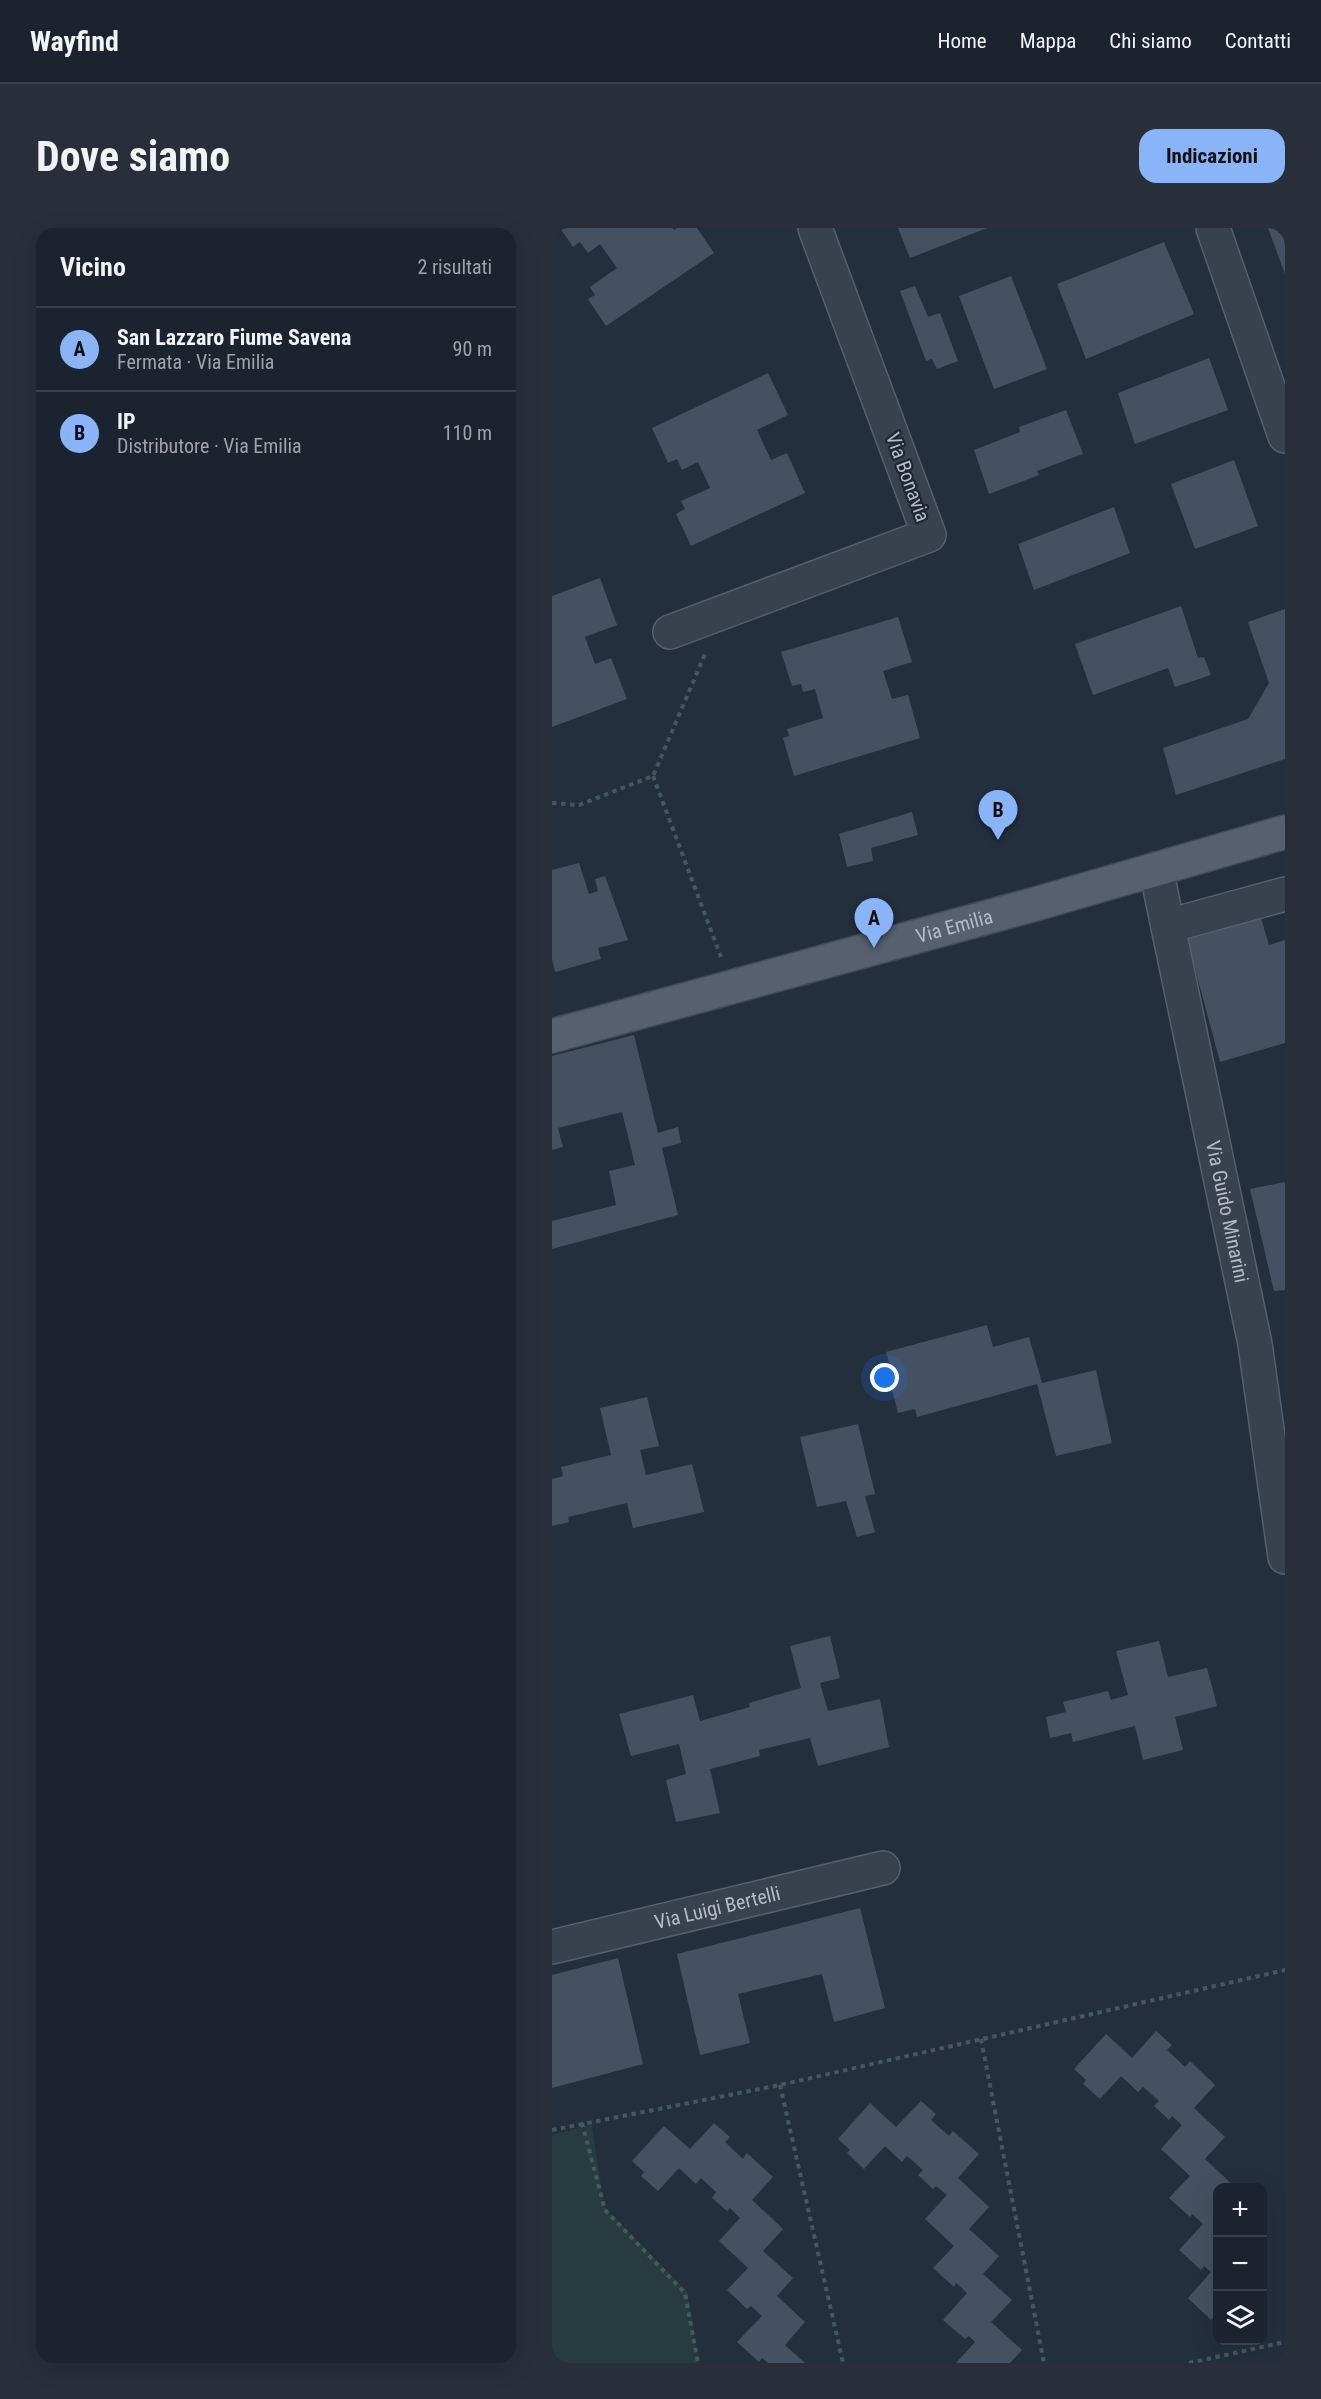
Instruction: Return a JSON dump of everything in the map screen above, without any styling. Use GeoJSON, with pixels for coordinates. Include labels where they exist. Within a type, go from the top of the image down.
{"type":"FeatureCollection","features":[{"type":"Feature","properties":{"kind":"main road","name":"Via Emilia"},"geometry":{"type":"LineString","coordinates":[[552,1036],[1285,832]]}},
{"type":"Feature","properties":{"kind":"street","name":"Via Bonavia"},"geometry":{"type":"LineString","coordinates":[[670,633],[929,535],[815,228]]}},
{"type":"Feature","properties":{"kind":"street"},"geometry":{"type":"LineString","coordinates":[[1213,228],[1285,436]]}},
{"type":"Feature","properties":{"kind":"street","name":"Via Guido Minarini"},"geometry":{"type":"LineString","coordinates":[[1156,869],[1255,1344],[1285,1557]]}},
{"type":"Feature","properties":{"kind":"street"},"geometry":{"type":"LineString","coordinates":[[1168,926],[1285,894]]}},
{"type":"Feature","properties":{"kind":"street","name":"Via Luigi Bertelli"},"geometry":{"type":"LineString","coordinates":[[552,1947],[883,1868]]}},
{"type":"Feature","properties":{"kind":"path"},"geometry":{"type":"LineString","coordinates":[[723,612],[653,776],[732,987]]}},
{"type":"Feature","properties":{"kind":"path"},"geometry":{"type":"LineString","coordinates":[[552,803],[579,805],[653,776]]}},
{"type":"Feature","properties":{"kind":"path"},"geometry":{"type":"LineString","coordinates":[[552,2130],[780,2085],[1285,1970]]}},
{"type":"Feature","properties":{"kind":"path"},"geometry":{"type":"LineString","coordinates":[[981,2039],[1044,2363]]}},
{"type":"Feature","properties":{"kind":"path"},"geometry":{"type":"LineString","coordinates":[[780,2085],[843,2363]]}},
{"type":"Feature","properties":{"kind":"path"},"geometry":{"type":"LineString","coordinates":[[582,2123],[605,2210],[685,2293],[698,2363]]}},
{"type":"Feature","properties":{"kind":"path"},"geometry":{"type":"LineString","coordinates":[[1189,2363],[1285,2342]]}},
{"type":"Feature","properties":{"kind":"green space"},"geometry":{"type":"Polygon","coordinates":[[[592,2125],[604,2207],[687,2291],[699,2363],[552,2363],[552,2135],[592,2125]]]}},
{"type":"Feature","properties":{"kind":"building"},"geometry":{"type":"Polygon","coordinates":[[[560,228],[672,228],[674,230],[697,228],[714,253],[606,326],[588,299],[595,295],[590,287],[617,268],[600,244],[588,253],[580,242],[573,247],[560,228]]]}},
{"type":"Feature","properties":{"kind":"building"},"geometry":{"type":"Polygon","coordinates":[[[898,228],[987,228],[910,258],[898,228]]]}},
{"type":"Feature","properties":{"kind":"building"},"geometry":{"type":"Polygon","coordinates":[[[1268,228],[1285,228],[1285,274],[1268,228]]]}},
{"type":"Feature","properties":{"kind":"building"},"geometry":{"type":"Polygon","coordinates":[[[1164,242],[1194,314],[1086,359],[1057,284],[1164,242]]]}},
{"type":"Feature","properties":{"kind":"building"},"geometry":{"type":"Polygon","coordinates":[[[1011,276],[1047,369],[994,389],[959,296],[1011,276]]]}},
{"type":"Feature","properties":{"kind":"building"},"geometry":{"type":"Polygon","coordinates":[[[915,286],[928,317],[940,313],[958,361],[937,369],[932,359],[926,361],[900,291],[915,286]]]}},
{"type":"Feature","properties":{"kind":"building"},"geometry":{"type":"Polygon","coordinates":[[[1209,358],[1228,410],[1135,444],[1118,393],[1209,358]]]}},
{"type":"Feature","properties":{"kind":"building"},"geometry":{"type":"Polygon","coordinates":[[[768,373],[788,415],[757,430],[771,460],[787,453],[805,493],[691,546],[676,514],[685,509],[681,501],[710,488],[698,462],[682,470],[677,459],[668,463],[652,428],[768,373]]]}},
{"type":"Feature","properties":{"kind":"building"},"geometry":{"type":"Polygon","coordinates":[[[1066,410],[1083,454],[1037,471],[1039,475],[989,494],[974,450],[1020,432],[1019,427],[1066,410]]]}},
{"type":"Feature","properties":{"kind":"building"},"geometry":{"type":"Polygon","coordinates":[[[1234,460],[1258,526],[1195,549],[1171,484],[1234,460]]]}},
{"type":"Feature","properties":{"kind":"building"},"geometry":{"type":"Polygon","coordinates":[[[1114,507],[1130,553],[1034,590],[1018,544],[1114,507]]]}},
{"type":"Feature","properties":{"kind":"building"},"geometry":{"type":"Polygon","coordinates":[[[600,578],[617,625],[585,637],[595,664],[611,658],[627,699],[552,727],[552,596],[600,578]]]}},
{"type":"Feature","properties":{"kind":"building"},"geometry":{"type":"Polygon","coordinates":[[[1181,606],[1198,658],[1204,657],[1211,675],[1175,687],[1168,668],[1093,695],[1075,644],[1181,606]]]}},
{"type":"Feature","properties":{"kind":"building"},"geometry":{"type":"Polygon","coordinates":[[[1285,609],[1285,759],[1176,795],[1163,748],[1248,719],[1269,683],[1248,622],[1285,609]]]}},
{"type":"Feature","properties":{"kind":"building"},"geometry":{"type":"Polygon","coordinates":[[[898,617],[912,662],[883,671],[892,699],[908,695],[920,738],[794,776],[783,738],[789,736],[787,729],[823,718],[815,689],[803,692],[801,684],[792,686],[781,652],[898,617]]]}},
{"type":"Feature","properties":{"kind":"building"},"geometry":{"type":"Polygon","coordinates":[[[912,812],[918,835],[871,848],[873,861],[847,867],[839,834],[912,812]]]}},
{"type":"Feature","properties":{"kind":"building"},"geometry":{"type":"Polygon","coordinates":[[[579,863],[589,894],[598,891],[595,879],[605,876],[628,940],[598,948],[601,959],[555,972],[552,959],[552,870],[579,863]]]}},
{"type":"Feature","properties":{"kind":"building"},"geometry":{"type":"Polygon","coordinates":[[[1259,911],[1269,945],[1285,940],[1285,1043],[1220,1062],[1185,931],[1259,911]]]}},
{"type":"Feature","properties":{"kind":"building"},"geometry":{"type":"Polygon","coordinates":[[[634,1035],[658,1133],[678,1127],[681,1143],[662,1148],[678,1215],[552,1249],[552,1221],[616,1205],[609,1171],[635,1165],[622,1112],[558,1128],[563,1147],[552,1150],[552,1056],[634,1035]]]}},
{"type":"Feature","properties":{"kind":"building"},"geometry":{"type":"Polygon","coordinates":[[[1285,1182],[1285,1290],[1274,1291],[1250,1189],[1285,1182]]]}},
{"type":"Feature","properties":{"kind":"building"},"geometry":{"type":"Polygon","coordinates":[[[987,1325],[993,1347],[1029,1337],[1042,1383],[1096,1370],[1112,1443],[1056,1456],[1037,1384],[917,1417],[915,1409],[898,1413],[888,1374],[892,1373],[886,1352],[987,1325]]]}},
{"type":"Feature","properties":{"kind":"building"},"geometry":{"type":"Polygon","coordinates":[[[647,1397],[659,1446],[640,1450],[646,1475],[692,1464],[704,1512],[633,1528],[627,1503],[568,1517],[569,1522],[552,1526],[552,1479],[563,1476],[561,1467],[611,1455],[600,1408],[647,1397]]]}},
{"type":"Feature","properties":{"kind":"building"},"geometry":{"type":"Polygon","coordinates":[[[858,1424],[875,1494],[865,1496],[875,1532],[857,1537],[846,1501],[817,1507],[800,1437],[858,1424]]]}},
{"type":"Feature","properties":{"kind":"building"},"geometry":{"type":"Polygon","coordinates":[[[830,1636],[840,1678],[820,1683],[828,1711],[880,1699],[889,1747],[818,1766],[810,1738],[759,1750],[760,1756],[710,1769],[720,1813],[676,1822],[666,1780],[686,1774],[679,1744],[631,1756],[619,1714],[693,1695],[700,1721],[750,1707],[749,1703],[801,1688],[790,1646],[830,1636]]]}},
{"type":"Feature","properties":{"kind":"building"},"geometry":{"type":"Polygon","coordinates":[[[1159,1641],[1168,1677],[1207,1668],[1217,1706],[1175,1717],[1183,1750],[1143,1760],[1135,1726],[1073,1742],[1071,1733],[1050,1738],[1046,1717],[1066,1712],[1063,1702],[1108,1691],[1111,1700],[1128,1695],[1116,1651],[1159,1641]]]}},
{"type":"Feature","properties":{"kind":"building"},"geometry":{"type":"Polygon","coordinates":[[[860,1908],[885,2008],[834,2022],[822,1974],[738,1994],[750,2043],[700,2055],[677,1954],[860,1908]]]}},
{"type":"Feature","properties":{"kind":"building"},"geometry":{"type":"Polygon","coordinates":[[[618,1958],[643,2064],[552,2088],[552,1975],[618,1958]]]}},
{"type":"Feature","properties":{"kind":"building"},"geometry":{"type":"Polygon","coordinates":[[[1156,2031],[1172,2045],[1167,2050],[1185,2067],[1190,2061],[1215,2085],[1194,2108],[1225,2137],[1205,2159],[1231,2183],[1213,2183],[1213,2318],[1211,2320],[1188,2298],[1211,2272],[1204,2266],[1201,2270],[1179,2250],[1203,2224],[1192,2214],[1190,2217],[1169,2198],[1190,2176],[1161,2149],[1182,2125],[1172,2116],[1169,2120],[1154,2106],[1159,2101],[1143,2087],[1138,2092],[1121,2076],[1100,2099],[1083,2084],[1086,2080],[1074,2069],[1106,2034],[1132,2058],[1156,2031]]]}},
{"type":"Feature","properties":{"kind":"building"},"geometry":{"type":"Polygon","coordinates":[[[921,2101],[936,2114],[931,2120],[949,2136],[953,2131],[979,2154],[958,2178],[989,2207],[969,2229],[999,2256],[983,2274],[1012,2300],[991,2322],[1022,2350],[1010,2363],[956,2363],[975,2342],[969,2336],[965,2339],[943,2320],[967,2293],[956,2283],[954,2287],[933,2268],[954,2246],[925,2219],[947,2195],[936,2186],[933,2189],[918,2175],[923,2170],[907,2156],[902,2162],[885,2146],[864,2169],[847,2153],[850,2150],[838,2139],[870,2103],[896,2127],[921,2101]]]}},
{"type":"Feature","properties":{"kind":"building"},"geometry":{"type":"Polygon","coordinates":[[[714,2123],[730,2137],[725,2142],[743,2159],[747,2153],[773,2177],[752,2200],[783,2229],[763,2251],[793,2278],[777,2296],[805,2322],[785,2345],[805,2363],[768,2363],[762,2358],[759,2362],[737,2342],[762,2316],[751,2306],[747,2309],[727,2290],[748,2268],[719,2241],[740,2218],[730,2208],[727,2211],[712,2198],[716,2192],[701,2178],[696,2184],[679,2168],[658,2191],[641,2176],[644,2172],[632,2161],[664,2126],[690,2149],[714,2123]]]}},
{"type":"Feature","properties":{"kind":"place","name":"IP"},"geometry":{"type":"Point","coordinates":[998,840]}},
{"type":"Feature","properties":{"kind":"place","name":"San Lazzaro Fiume Savena"},"geometry":{"type":"Point","coordinates":[874,948]}}]}
